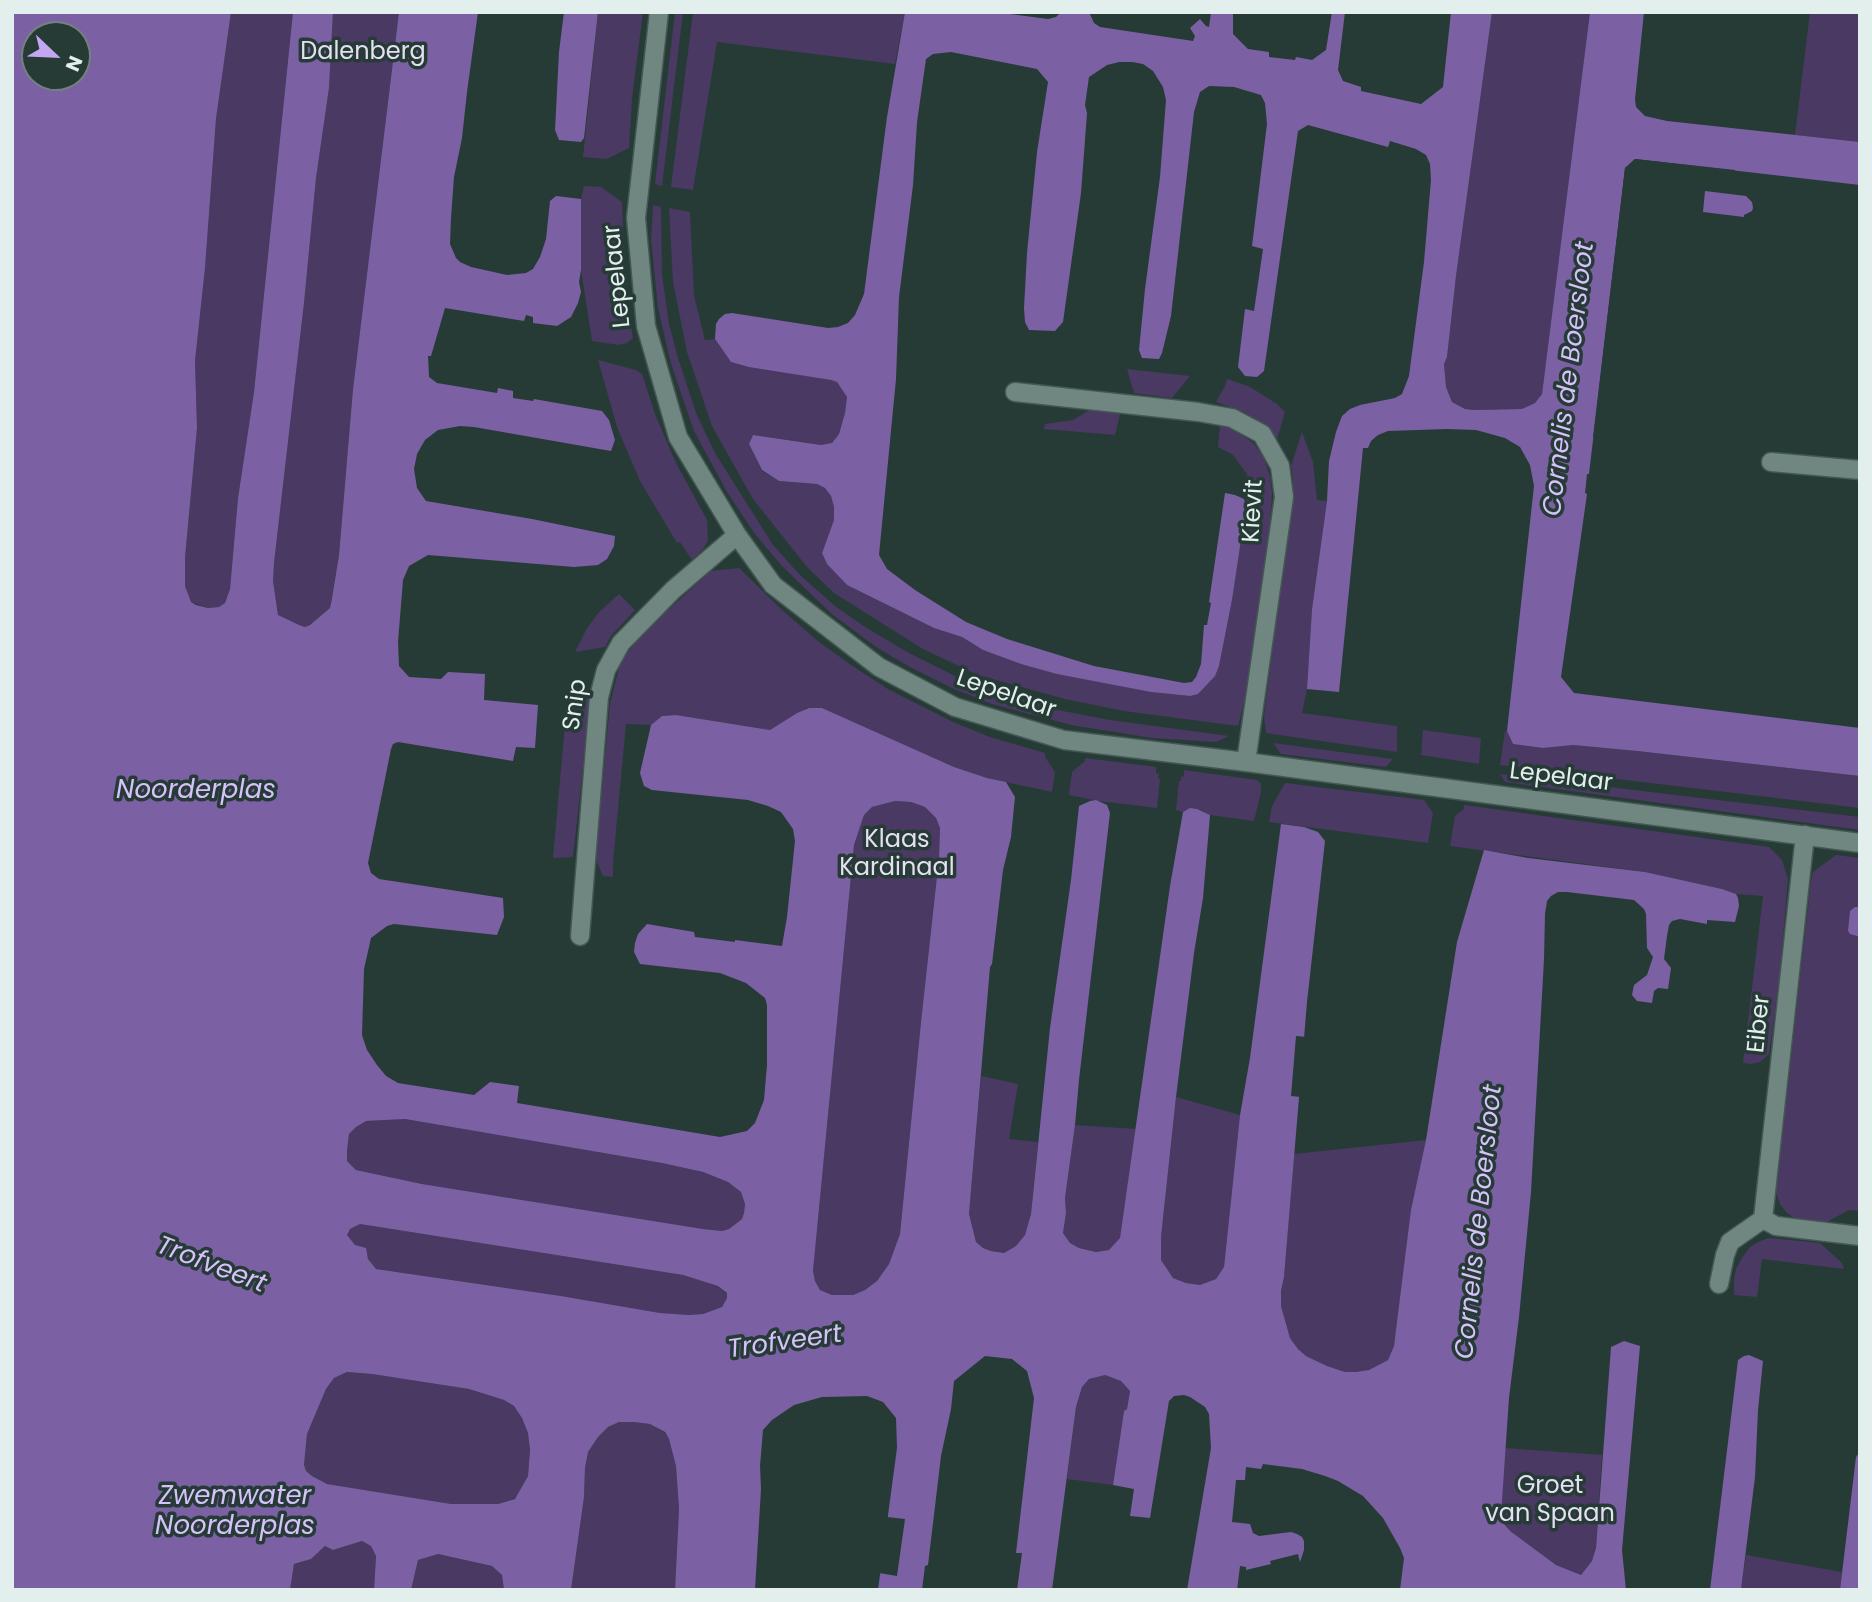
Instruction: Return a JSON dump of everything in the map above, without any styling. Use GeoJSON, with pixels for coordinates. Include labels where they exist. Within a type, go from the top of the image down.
{"type":"FeatureCollection","features":[{"type":"Feature","properties":{"kind":"street","name":"Lepelaar"},"geometry":{"type":"LineString","coordinates":[[659,12],[636,218],[646,326],[678,437],[737,535],[773,585],[878,667],[956,707],[1064,740],[1860,843]]}},
{"type":"Feature","properties":{"kind":"street","name":"Kievit"},"geometry":{"type":"LineString","coordinates":[[1015,392],[1198,412],[1232,418],[1262,434],[1280,466],[1284,497],[1246,762]]}},
{"type":"Feature","properties":{"kind":"street"},"geometry":{"type":"LineString","coordinates":[[1771,462],[1860,470]]}},
{"type":"Feature","properties":{"kind":"street","name":"Snip"},"geometry":{"type":"LineString","coordinates":[[580,936],[599,697],[606,670],[621,643],[673,590],[737,535]]}},
{"type":"Feature","properties":{"kind":"street","name":"Eiber"},"geometry":{"type":"LineString","coordinates":[[1763,1219],[1805,835]]}},
{"type":"Feature","properties":{"kind":"street"},"geometry":{"type":"LineString","coordinates":[[1719,1284],[1730,1242],[1763,1219],[1776,1226],[1860,1236]]}},
{"type":"Feature","properties":{"kind":"green space","name":"Dalenberg"},"geometry":{"type":"Polygon","coordinates":[[[231,12],[293,12],[254,392],[238,498],[230,589],[225,603],[219,607],[208,608],[191,602],[189,598],[185,586],[185,558],[197,428],[195,361],[216,119],[231,12]]]}},
{"type":"Feature","properties":{"kind":"green space","name":"Dalenberg"},"geometry":{"type":"Polygon","coordinates":[[[333,12],[399,12],[353,389],[339,555],[330,608],[305,627],[278,615],[273,581],[316,178],[329,88],[333,12]]]}},
{"type":"Feature","properties":{"kind":"green space"},"geometry":{"type":"Polygon","coordinates":[[[598,12],[643,12],[629,148],[607,159],[583,157],[598,12]]]}},
{"type":"Feature","properties":{"kind":"green space"},"geometry":{"type":"Polygon","coordinates":[[[675,12],[683,12],[662,186],[655,184],[675,12]]]}},
{"type":"Feature","properties":{"kind":"green space"},"geometry":{"type":"Polygon","coordinates":[[[693,12],[905,12],[895,64],[717,42],[693,190],[671,187],[693,12]]]}},
{"type":"Feature","properties":{"kind":"green space"},"geometry":{"type":"Polygon","coordinates":[[[1492,12],[1590,12],[1542,394],[1535,403],[1522,409],[1474,410],[1465,409],[1452,402],[1446,387],[1444,364],[1492,12]]]}},
{"type":"Feature","properties":{"kind":"green space"},"geometry":{"type":"Polygon","coordinates":[[[1810,12],[1860,12],[1860,142],[1795,135],[1810,12]]]}},
{"type":"Feature","properties":{"kind":"green space"},"geometry":{"type":"Polygon","coordinates":[[[584,186],[601,187],[622,202],[627,305],[633,338],[619,345],[592,341],[581,270],[581,199],[584,186]]]}},
{"type":"Feature","properties":{"kind":"green space"},"geometry":{"type":"Polygon","coordinates":[[[653,205],[661,207],[662,275],[669,324],[696,413],[715,453],[773,545],[801,576],[835,606],[865,627],[955,676],[1063,711],[1229,736],[1216,742],[1152,738],[1071,725],[992,704],[910,667],[876,647],[833,615],[781,565],[755,534],[727,492],[694,431],[671,364],[658,308],[651,239],[653,205]]]}},
{"type":"Feature","properties":{"kind":"green space"},"geometry":{"type":"Polygon","coordinates":[[[669,208],[690,212],[694,296],[705,340],[715,339],[731,362],[831,380],[837,382],[847,397],[839,434],[832,443],[822,445],[753,435],[749,444],[762,471],[779,481],[817,484],[825,488],[831,496],[834,520],[822,553],[827,564],[847,585],[934,628],[962,637],[983,650],[1021,664],[1151,692],[1190,696],[1219,666],[1246,507],[1247,474],[1233,455],[1218,447],[1220,424],[1240,433],[1254,444],[1264,457],[1272,493],[1246,695],[1238,726],[1124,711],[1065,699],[978,675],[923,649],[834,593],[807,567],[753,499],[712,426],[687,352],[673,282],[669,208]]]}},
{"type":"Feature","properties":{"kind":"green space"},"geometry":{"type":"Polygon","coordinates":[[[598,360],[642,374],[675,461],[707,520],[708,540],[692,560],[680,542],[677,543],[640,481],[617,427],[598,360]]]}},
{"type":"Feature","properties":{"kind":"green space"},"geometry":{"type":"Polygon","coordinates":[[[1127,369],[1190,376],[1172,398],[1134,393],[1127,369]]]}},
{"type":"Feature","properties":{"kind":"green space"},"geometry":{"type":"Polygon","coordinates":[[[1227,379],[1250,387],[1285,412],[1277,439],[1244,412],[1216,402],[1227,379]]]}},
{"type":"Feature","properties":{"kind":"green space"},"geometry":{"type":"Polygon","coordinates":[[[1090,410],[1120,414],[1115,435],[1044,429],[1045,424],[1073,420],[1090,410]]]}},
{"type":"Feature","properties":{"kind":"green space"},"geometry":{"type":"Polygon","coordinates":[[[1302,432],[1313,462],[1317,500],[1327,501],[1312,609],[1307,689],[1302,713],[1397,726],[1397,752],[1266,733],[1264,717],[1293,479],[1291,466],[1302,432]]]}},
{"type":"Feature","properties":{"kind":"green space"},"geometry":{"type":"Polygon","coordinates":[[[739,568],[819,642],[888,689],[953,722],[990,737],[1045,753],[1055,772],[1052,792],[987,778],[954,767],[822,708],[808,708],[770,730],[676,715],[662,716],[651,725],[626,724],[613,877],[603,876],[596,853],[610,704],[621,660],[646,630],[711,571],[739,568]]]}},
{"type":"Feature","properties":{"kind":"green space"},"geometry":{"type":"Polygon","coordinates":[[[619,594],[635,610],[611,636],[605,647],[575,652],[599,612],[619,594]]]}},
{"type":"Feature","properties":{"kind":"green space"},"geometry":{"type":"Polygon","coordinates":[[[568,691],[590,693],[590,702],[573,857],[553,858],[568,691]]]}},
{"type":"Feature","properties":{"kind":"green space"},"geometry":{"type":"Polygon","coordinates":[[[1423,730],[1481,738],[1479,764],[1421,755],[1423,730]]]}},
{"type":"Feature","properties":{"kind":"green space"},"geometry":{"type":"Polygon","coordinates":[[[1505,731],[1513,744],[1527,746],[1543,748],[1573,745],[1860,776],[1860,808],[1500,765],[1505,731]]]}},
{"type":"Feature","properties":{"kind":"green space"},"geometry":{"type":"Polygon","coordinates":[[[1273,743],[1393,759],[1386,767],[1281,754],[1273,743]]]}},
{"type":"Feature","properties":{"kind":"green space"},"geometry":{"type":"Polygon","coordinates":[[[1085,758],[1156,767],[1160,779],[1157,808],[1069,795],[1072,772],[1085,758]]]}},
{"type":"Feature","properties":{"kind":"green space"},"geometry":{"type":"Polygon","coordinates":[[[1184,770],[1257,780],[1261,784],[1261,792],[1254,821],[1210,815],[1200,810],[1176,810],[1179,781],[1184,776],[1184,770]]]}},
{"type":"Feature","properties":{"kind":"green space"},"geometry":{"type":"Polygon","coordinates":[[[1500,774],[1860,817],[1860,830],[1505,782],[1500,774]]]}},
{"type":"Feature","properties":{"kind":"green space"},"geometry":{"type":"Polygon","coordinates":[[[1285,783],[1424,800],[1433,813],[1428,843],[1269,822],[1272,806],[1285,783]]]}},
{"type":"Feature","properties":{"kind":"green space","name":"Klaas Kardinaal"},"geometry":{"type":"Polygon","coordinates":[[[895,801],[911,802],[925,807],[936,818],[940,828],[900,1234],[889,1264],[877,1281],[853,1295],[832,1295],[820,1290],[813,1271],[854,845],[864,815],[872,807],[895,801]]]}},
{"type":"Feature","properties":{"kind":"green space"},"geometry":{"type":"Polygon","coordinates":[[[1464,805],[1769,847],[1782,860],[1788,879],[1779,982],[1769,1054],[1760,1062],[1743,1063],[1763,896],[1736,894],[1645,872],[1450,846],[1455,816],[1464,809],[1464,805]]]}},
{"type":"Feature","properties":{"kind":"green space"},"geometry":{"type":"Polygon","coordinates":[[[1836,855],[1860,858],[1860,907],[1855,907],[1850,934],[1860,937],[1860,1211],[1849,1210],[1825,1223],[1795,1219],[1780,1204],[1776,1192],[1811,881],[1813,872],[1836,855]]]}},
{"type":"Feature","properties":{"kind":"green space"},"geometry":{"type":"Polygon","coordinates":[[[981,1076],[1018,1084],[1009,1139],[1038,1142],[1031,1214],[1025,1235],[1016,1246],[1004,1253],[983,1248],[976,1242],[969,1214],[981,1076]]]}},
{"type":"Feature","properties":{"kind":"green space"},"geometry":{"type":"Polygon","coordinates":[[[1176,1097],[1240,1115],[1224,1267],[1216,1279],[1200,1285],[1173,1278],[1161,1260],[1161,1237],[1176,1097]]]}},
{"type":"Feature","properties":{"kind":"green space"},"geometry":{"type":"Polygon","coordinates":[[[405,1119],[703,1172],[728,1182],[741,1192],[745,1204],[744,1213],[742,1219],[729,1229],[703,1229],[422,1184],[356,1170],[347,1161],[349,1134],[356,1127],[366,1121],[405,1119]]]}},
{"type":"Feature","properties":{"kind":"green space"},"geometry":{"type":"Polygon","coordinates":[[[1075,1125],[1136,1129],[1120,1239],[1109,1250],[1096,1252],[1079,1248],[1070,1243],[1063,1233],[1075,1125]]]}},
{"type":"Feature","properties":{"kind":"green space"},"geometry":{"type":"Polygon","coordinates":[[[1426,1140],[1394,1346],[1388,1360],[1369,1370],[1345,1372],[1306,1356],[1290,1338],[1281,1306],[1294,1154],[1426,1140]]]}},
{"type":"Feature","properties":{"kind":"green space"},"geometry":{"type":"Polygon","coordinates":[[[360,1224],[683,1275],[718,1286],[727,1294],[727,1298],[722,1307],[703,1314],[660,1313],[376,1269],[366,1252],[354,1245],[347,1235],[350,1229],[360,1224]]]}},
{"type":"Feature","properties":{"kind":"green space"},"geometry":{"type":"Polygon","coordinates":[[[1769,1238],[1820,1243],[1842,1263],[1844,1269],[1762,1259],[1757,1297],[1734,1295],[1736,1269],[1742,1258],[1750,1247],[1769,1238]]]}},
{"type":"Feature","properties":{"kind":"green space"},"geometry":{"type":"Polygon","coordinates":[[[347,1372],[469,1389],[514,1406],[528,1433],[530,1450],[528,1475],[516,1498],[498,1504],[451,1504],[327,1484],[312,1476],[304,1465],[307,1434],[326,1389],[334,1378],[347,1372]]]}},
{"type":"Feature","properties":{"kind":"green space"},"geometry":{"type":"Polygon","coordinates":[[[1105,1375],[1121,1381],[1130,1391],[1127,1409],[1124,1411],[1113,1485],[1067,1479],[1076,1407],[1082,1387],[1089,1379],[1105,1375]]]}},
{"type":"Feature","properties":{"kind":"green space"},"geometry":{"type":"Polygon","coordinates":[[[619,1422],[651,1424],[664,1432],[669,1439],[676,1466],[679,1509],[675,1590],[571,1590],[588,1452],[608,1427],[619,1422]]]}},
{"type":"Feature","properties":{"kind":"green space","name":"Groet van Spaan"},"geometry":{"type":"Polygon","coordinates":[[[1505,1448],[1602,1455],[1596,1548],[1592,1561],[1581,1575],[1556,1565],[1509,1531],[1504,1524],[1500,1503],[1505,1448]]]}},
{"type":"Feature","properties":{"kind":"green space"},"geometry":{"type":"Polygon","coordinates":[[[362,1541],[371,1546],[376,1556],[374,1590],[290,1590],[294,1564],[311,1559],[325,1546],[333,1550],[362,1541]]]}},
{"type":"Feature","properties":{"kind":"green space"},"geometry":{"type":"Polygon","coordinates":[[[438,1554],[492,1566],[502,1575],[504,1590],[411,1590],[418,1560],[438,1554]]]}},
{"type":"Feature","properties":{"kind":"green space"},"geometry":{"type":"Polygon","coordinates":[[[1746,1555],[1842,1572],[1840,1590],[1741,1590],[1746,1555]]]}},
{"type":"Feature","properties":{"kind":"water"},"geometry":{"type":"Polygon","coordinates":[[[12,12],[231,12],[216,119],[195,361],[197,428],[185,558],[185,586],[191,602],[196,605],[219,607],[225,603],[230,589],[238,498],[254,392],[293,12],[333,12],[329,88],[316,178],[274,563],[273,581],[278,615],[305,627],[330,608],[339,555],[353,389],[399,12],[478,12],[462,138],[454,177],[450,244],[456,258],[471,267],[507,275],[526,273],[533,269],[546,239],[550,201],[556,196],[581,199],[581,292],[571,317],[557,326],[533,323],[533,317],[526,315],[524,321],[445,308],[431,356],[428,356],[429,377],[437,383],[497,393],[498,388],[513,391],[513,398],[602,411],[609,420],[615,440],[611,451],[474,427],[460,426],[438,430],[425,440],[417,454],[414,469],[417,488],[426,501],[615,536],[614,546],[607,559],[598,565],[574,567],[428,555],[409,566],[403,580],[398,642],[399,666],[409,677],[441,679],[448,672],[485,674],[484,700],[538,705],[535,748],[516,747],[513,761],[398,742],[393,744],[391,749],[368,863],[371,873],[379,879],[503,898],[504,917],[497,935],[394,924],[371,938],[364,969],[362,1035],[367,1050],[377,1065],[386,1076],[398,1083],[474,1095],[490,1082],[519,1086],[517,1103],[720,1137],[747,1131],[755,1123],[764,1100],[767,1065],[765,998],[746,983],[720,973],[640,964],[634,952],[635,943],[638,934],[647,924],[694,932],[695,937],[782,946],[795,841],[793,829],[781,812],[768,806],[748,800],[652,790],[644,786],[640,773],[651,725],[662,716],[676,715],[770,730],[797,713],[809,708],[822,708],[954,767],[1006,782],[1015,797],[990,967],[969,1214],[976,1242],[991,1251],[1004,1253],[1016,1246],[1025,1235],[1031,1214],[1050,1028],[1079,806],[1096,800],[1107,805],[1110,813],[1063,1233],[1070,1243],[1096,1252],[1109,1250],[1120,1238],[1183,812],[1190,808],[1210,815],[1203,898],[1176,1097],[1161,1237],[1161,1260],[1173,1278],[1200,1285],[1216,1279],[1224,1267],[1240,1115],[1281,824],[1304,827],[1318,832],[1325,841],[1307,1002],[1281,1306],[1290,1338],[1298,1349],[1327,1366],[1345,1372],[1356,1372],[1369,1370],[1388,1360],[1394,1346],[1411,1210],[1426,1140],[1457,942],[1484,850],[1645,872],[1722,889],[1736,894],[1738,898],[1735,922],[1707,920],[1707,924],[1680,919],[1672,921],[1669,925],[1664,959],[1671,968],[1668,989],[1658,988],[1654,991],[1652,1003],[1637,1001],[1632,995],[1634,985],[1647,975],[1653,957],[1647,948],[1644,909],[1634,900],[1567,892],[1558,892],[1547,901],[1531,1192],[1509,1398],[1501,1515],[1510,1531],[1556,1565],[1581,1575],[1592,1561],[1596,1548],[1611,1347],[1624,1341],[1640,1346],[1622,1550],[1626,1590],[1400,1590],[1404,1558],[1383,1518],[1363,1496],[1325,1476],[1302,1469],[1263,1464],[1261,1469],[1246,1467],[1245,1480],[1236,1480],[1232,1522],[1250,1524],[1253,1533],[1259,1536],[1291,1532],[1297,1534],[1304,1541],[1300,1562],[1298,1554],[1246,1570],[1246,1567],[1240,1566],[1237,1590],[1187,1590],[1211,1448],[1209,1414],[1205,1407],[1184,1395],[1174,1396],[1169,1401],[1150,1518],[1130,1516],[1134,1489],[1113,1485],[1124,1411],[1127,1409],[1130,1391],[1121,1381],[1105,1375],[1089,1379],[1082,1387],[1076,1407],[1052,1590],[1017,1590],[1022,1553],[1016,1553],[1034,1398],[1027,1371],[1012,1359],[985,1356],[954,1381],[941,1456],[928,1565],[925,1566],[922,1590],[878,1590],[897,1448],[896,1418],[883,1402],[867,1396],[822,1397],[794,1405],[772,1420],[763,1430],[755,1590],[675,1590],[679,1509],[676,1466],[669,1439],[665,1432],[650,1424],[619,1422],[608,1427],[588,1452],[571,1590],[504,1590],[502,1575],[492,1566],[438,1554],[418,1560],[411,1590],[374,1590],[376,1556],[371,1546],[362,1541],[333,1550],[325,1546],[311,1559],[294,1564],[290,1590],[12,1590],[12,12]],[[895,801],[872,807],[864,815],[854,845],[813,1271],[820,1290],[832,1295],[853,1295],[877,1281],[889,1264],[900,1234],[940,828],[936,818],[925,807],[911,802],[895,801]],[[405,1119],[366,1121],[356,1127],[349,1134],[347,1161],[356,1170],[422,1184],[703,1229],[729,1229],[742,1219],[744,1213],[745,1204],[741,1192],[728,1182],[703,1172],[405,1119]],[[360,1224],[350,1229],[347,1235],[355,1245],[366,1248],[368,1259],[376,1269],[660,1313],[703,1314],[722,1307],[727,1298],[727,1293],[718,1286],[683,1275],[360,1224]],[[347,1372],[334,1378],[326,1389],[307,1434],[304,1465],[312,1476],[327,1484],[451,1504],[498,1504],[515,1499],[528,1476],[530,1450],[528,1433],[514,1406],[469,1389],[372,1374],[347,1372]]]}},
{"type":"Feature","properties":{"kind":"water"},"geometry":{"type":"Polygon","coordinates":[[[564,12],[598,12],[584,138],[581,142],[559,140],[555,130],[564,12]]]}},
{"type":"Feature","properties":{"kind":"water","name":"Cornelis de Boersloot"},"geometry":{"type":"Polygon","coordinates":[[[905,12],[995,12],[1048,19],[1061,12],[1089,12],[1094,23],[1100,27],[1193,41],[1195,36],[1190,28],[1200,19],[1209,27],[1211,12],[1233,12],[1233,34],[1248,49],[1269,52],[1269,57],[1312,60],[1326,50],[1332,12],[1345,12],[1338,70],[1343,81],[1361,87],[1361,91],[1421,104],[1443,87],[1451,12],[1492,12],[1444,364],[1446,387],[1452,402],[1465,409],[1522,409],[1535,403],[1542,394],[1590,12],[1644,12],[1635,99],[1636,107],[1645,116],[1667,121],[1860,142],[1860,185],[1635,159],[1625,168],[1587,474],[1587,494],[1561,677],[1574,693],[1860,728],[1860,776],[1573,745],[1543,748],[1513,744],[1507,731],[1534,486],[1530,465],[1520,447],[1505,438],[1476,430],[1388,431],[1378,435],[1368,448],[1363,448],[1339,692],[1307,689],[1312,609],[1327,501],[1329,461],[1342,416],[1360,405],[1402,394],[1409,376],[1424,262],[1430,164],[1426,155],[1416,149],[1390,141],[1388,147],[1308,125],[1298,131],[1264,371],[1257,377],[1245,376],[1238,367],[1245,309],[1254,311],[1263,249],[1252,246],[1267,124],[1265,103],[1261,95],[1234,87],[1209,86],[1200,92],[1194,112],[1171,316],[1159,359],[1142,358],[1139,350],[1160,177],[1166,100],[1163,87],[1153,71],[1143,64],[1119,62],[1107,65],[1089,77],[1081,193],[1063,322],[1055,331],[1029,330],[1025,322],[1024,308],[1037,152],[1048,82],[1037,69],[951,52],[933,54],[926,59],[899,297],[896,379],[879,555],[887,569],[915,590],[966,622],[1007,639],[1094,666],[1184,683],[1192,682],[1201,664],[1204,625],[1207,625],[1211,603],[1209,602],[1225,493],[1235,495],[1244,499],[1246,507],[1232,600],[1215,676],[1198,694],[1190,696],[1151,692],[1057,674],[983,650],[962,637],[934,628],[847,585],[827,564],[822,553],[834,520],[831,496],[825,488],[817,484],[779,481],[762,470],[749,444],[753,435],[821,445],[832,443],[839,434],[847,397],[837,382],[831,380],[731,362],[715,339],[716,324],[725,314],[732,313],[828,328],[848,323],[855,315],[864,294],[887,117],[905,12]]]}},
{"type":"Feature","properties":{"kind":"water"},"geometry":{"type":"Polygon","coordinates":[[[1705,191],[1746,196],[1752,202],[1752,211],[1744,217],[1703,212],[1705,191]]]}},
{"type":"Feature","properties":{"kind":"water"},"geometry":{"type":"Polygon","coordinates":[[[1860,907],[1860,937],[1848,931],[1850,911],[1860,907]]]}},
{"type":"Feature","properties":{"kind":"water"},"geometry":{"type":"Polygon","coordinates":[[[1749,1355],[1763,1361],[1755,1477],[1741,1590],[1710,1590],[1738,1360],[1749,1355]]]}},
{"type":"Feature","properties":{"kind":"water"},"geometry":{"type":"Polygon","coordinates":[[[1860,1452],[1860,1590],[1840,1590],[1856,1457],[1860,1452]]]}},
{"type":"Feature","properties":{"kind":"pier"},"geometry":{"type":"Polygon","coordinates":[[[1635,159],[1735,170],[1735,174],[1636,163],[1629,170],[1596,438],[1593,437],[1625,168],[1635,159]]]}},
{"type":"Feature","properties":{"kind":"pier"},"geometry":{"type":"Polygon","coordinates":[[[1296,1036],[1307,1037],[1301,1097],[1291,1096],[1296,1036]]]}},
{"type":"Feature","properties":{"kind":"pier"},"geometry":{"type":"Polygon","coordinates":[[[887,1517],[905,1519],[897,1576],[879,1573],[887,1517]]]}},
{"type":"Feature","properties":{"kind":"water label","name":"Noorderplas"},"geometry":{"type":"Point","coordinates":[196,791]}},
{"type":"Feature","properties":{"kind":"water label","name":"Trofveert"},"geometry":{"type":"Point","coordinates":[211,1266]}},
{"type":"Feature","properties":{"kind":"water label","name":"Trofveert"},"geometry":{"type":"Point","coordinates":[785,1343]}},
{"type":"Feature","properties":{"kind":"water label","name":"Zwemwater Noorderplas"},"geometry":{"type":"Point","coordinates":[235,1512]}}]}
